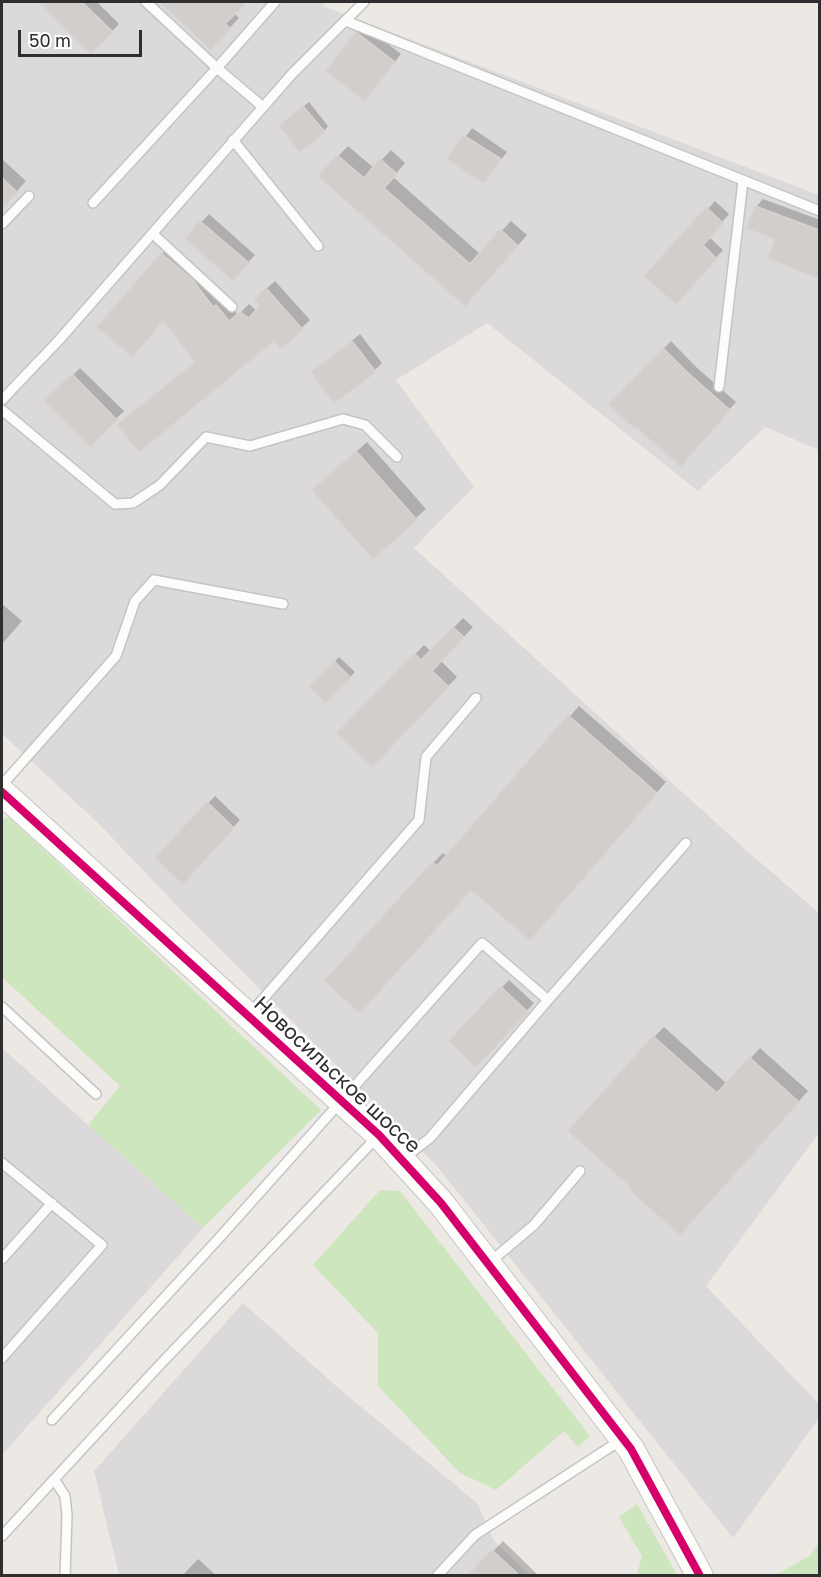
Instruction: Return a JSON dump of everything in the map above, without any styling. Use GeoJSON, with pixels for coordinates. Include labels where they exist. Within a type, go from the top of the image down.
{"type":"FeatureCollection","features":[{"type":"Feature","properties":{"kind":"street","name":"Новосильское шоссе"},"geometry":{"type":"LineString","coordinates":[[2,792],[342,1100],[379,1135],[441,1203],[631,1449],[700,1575]]}},
{"type":"Feature","properties":{"kind":"lane"},"geometry":{"type":"LineString","coordinates":[[146,2],[263,107]]}},
{"type":"Feature","properties":{"kind":"lane"},"geometry":{"type":"LineString","coordinates":[[93,203],[275,2]]}},
{"type":"Feature","properties":{"kind":"lane"},"geometry":{"type":"LineString","coordinates":[[2,398],[60,339],[292,74],[364,2]]}},
{"type":"Feature","properties":{"kind":"lane"},"geometry":{"type":"LineString","coordinates":[[346,21],[819,212]]}},
{"type":"Feature","properties":{"kind":"lane"},"geometry":{"type":"LineString","coordinates":[[233,140],[318,246]]}},
{"type":"Feature","properties":{"kind":"lane"},"geometry":{"type":"LineString","coordinates":[[719,387],[743,181]]}},
{"type":"Feature","properties":{"kind":"lane"},"geometry":{"type":"LineString","coordinates":[[2,224],[29,196]]}},
{"type":"Feature","properties":{"kind":"lane"},"geometry":{"type":"LineString","coordinates":[[153,234],[232,308]]}},
{"type":"Feature","properties":{"kind":"lane"},"geometry":{"type":"LineString","coordinates":[[2,410],[115,504],[134,503],[160,485],[206,437],[250,446],[343,419],[365,425],[398,457]]}},
{"type":"Feature","properties":{"kind":"lane"},"geometry":{"type":"LineString","coordinates":[[2,785],[116,656],[135,602],[154,580],[283,604]]}},
{"type":"Feature","properties":{"kind":"lane"},"geometry":{"type":"LineString","coordinates":[[249,1015],[418,820],[426,757],[476,698]]}},
{"type":"Feature","properties":{"kind":"lane"},"geometry":{"type":"LineString","coordinates":[[402,1160],[430,1138],[686,843]]}},
{"type":"Feature","properties":{"kind":"lane"},"geometry":{"type":"LineString","coordinates":[[52,1420],[221,1236],[482,943],[548,1000]]}},
{"type":"Feature","properties":{"kind":"lane"},"geometry":{"type":"LineString","coordinates":[[2,1007],[96,1094]]}},
{"type":"Feature","properties":{"kind":"lane"},"geometry":{"type":"LineString","coordinates":[[2,1536],[379,1135]]}},
{"type":"Feature","properties":{"kind":"lane"},"geometry":{"type":"LineString","coordinates":[[2,1163],[102,1245],[2,1358]]}},
{"type":"Feature","properties":{"kind":"lane"},"geometry":{"type":"LineString","coordinates":[[488,1263],[534,1225],[580,1171]]}},
{"type":"Feature","properties":{"kind":"lane"},"geometry":{"type":"LineString","coordinates":[[2,1259],[52,1203]]}},
{"type":"Feature","properties":{"kind":"lane"},"geometry":{"type":"LineString","coordinates":[[437,1575],[475,1534],[623,1439]]}},
{"type":"Feature","properties":{"kind":"lane"},"geometry":{"type":"LineString","coordinates":[[54,1479],[65,1496],[68,1515],[65,1575]]}},
{"type":"Feature","properties":{"kind":"shaded area"},"geometry":{"type":"Polygon","coordinates":[[[2,2],[326,2],[323,6],[819,195],[819,450],[765,427],[698,491],[487,323],[396,380],[474,487],[414,548],[746,850],[819,913],[819,1133],[706,1286],[819,1404],[819,1418],[733,1538],[437,1166],[183,912],[97,822],[2,734],[2,2]]]}},
{"type":"Feature","properties":{"kind":"shaded area"},"geometry":{"type":"Polygon","coordinates":[[[2,1048],[203,1228],[2,1455],[2,1048]]]}},
{"type":"Feature","properties":{"kind":"shaded area"},"geometry":{"type":"Polygon","coordinates":[[[243,1303],[335,1385],[477,1503],[494,1541],[530,1575],[119,1575],[94,1471],[243,1303]]]}},
{"type":"Feature","properties":{"kind":"green space"},"geometry":{"type":"Polygon","coordinates":[[[9,817],[321,1110],[203,1228],[88,1125],[120,1086],[2,977],[2,819],[9,817]]]}},
{"type":"Feature","properties":{"kind":"green space"},"geometry":{"type":"Polygon","coordinates":[[[380,1190],[400,1191],[590,1436],[578,1447],[564,1431],[496,1490],[460,1473],[378,1386],[378,1333],[313,1265],[380,1190]]]}},
{"type":"Feature","properties":{"kind":"green space"},"geometry":{"type":"Polygon","coordinates":[[[637,1504],[677,1575],[637,1575],[642,1556],[619,1517],[637,1504]]]}},
{"type":"Feature","properties":{"kind":"green space"},"geometry":{"type":"Polygon","coordinates":[[[819,1543],[819,1575],[776,1575],[809,1556],[819,1543]]]}},
{"type":"Feature","properties":{"kind":"building"},"geometry":{"type":"Polygon","coordinates":[[[39,2],[82,2],[113,32],[91,54],[39,2]]]}},
{"type":"Feature","properties":{"kind":"building"},"geometry":{"type":"Polygon","coordinates":[[[160,2],[247,2],[225,24],[231,29],[211,50],[160,2]]]}},
{"type":"Feature","properties":{"kind":"building"},"geometry":{"type":"Polygon","coordinates":[[[356,32],[395,62],[365,101],[326,71],[356,32]]]}},
{"type":"Feature","properties":{"kind":"building"},"geometry":{"type":"Polygon","coordinates":[[[303,106],[325,132],[300,152],[279,126],[303,106]]]}},
{"type":"Feature","properties":{"kind":"building"},"geometry":{"type":"Polygon","coordinates":[[[463,135],[501,159],[484,184],[447,159],[463,135]]]}},
{"type":"Feature","properties":{"kind":"building"},"geometry":{"type":"Polygon","coordinates":[[[337,155],[364,178],[380,159],[397,174],[384,188],[470,264],[500,229],[518,246],[465,306],[318,176],[337,155]]]}},
{"type":"Feature","properties":{"kind":"building"},"geometry":{"type":"Polygon","coordinates":[[[2,178],[17,192],[2,209],[2,178]]]}},
{"type":"Feature","properties":{"kind":"building"},"geometry":{"type":"Polygon","coordinates":[[[755,206],[819,230],[819,278],[768,259],[775,239],[746,228],[755,206]]]}},
{"type":"Feature","properties":{"kind":"building"},"geometry":{"type":"Polygon","coordinates":[[[706,207],[723,223],[703,245],[717,259],[676,304],[644,276],[706,207]]]}},
{"type":"Feature","properties":{"kind":"building"},"geometry":{"type":"Polygon","coordinates":[[[200,221],[249,263],[233,281],[185,238],[200,221]]]}},
{"type":"Feature","properties":{"kind":"building"},"geometry":{"type":"Polygon","coordinates":[[[161,253],[192,279],[213,307],[216,305],[229,321],[240,312],[249,318],[260,305],[254,299],[266,288],[303,330],[281,349],[274,341],[139,452],[117,425],[195,362],[163,320],[133,357],[97,327],[161,253]]]}},
{"type":"Feature","properties":{"kind":"building"},"geometry":{"type":"Polygon","coordinates":[[[352,341],[376,372],[334,403],[311,372],[352,341]]]}},
{"type":"Feature","properties":{"kind":"building"},"geometry":{"type":"Polygon","coordinates":[[[663,348],[730,410],[681,466],[636,427],[635,429],[609,404],[663,348]]]}},
{"type":"Feature","properties":{"kind":"building"},"geometry":{"type":"Polygon","coordinates":[[[72,374],[117,420],[90,447],[44,401],[72,374]]]}},
{"type":"Feature","properties":{"kind":"building"},"geometry":{"type":"Polygon","coordinates":[[[356,451],[417,520],[373,559],[312,490],[356,451]]]}},
{"type":"Feature","properties":{"kind":"building"},"geometry":{"type":"Polygon","coordinates":[[[453,627],[464,637],[432,671],[449,687],[372,767],[337,733],[414,653],[421,660],[453,627]]]}},
{"type":"Feature","properties":{"kind":"building"},"geometry":{"type":"Polygon","coordinates":[[[334,661],[351,678],[326,703],[309,687],[334,661]]]}},
{"type":"Feature","properties":{"kind":"building"},"geometry":{"type":"Polygon","coordinates":[[[568,715],[657,793],[530,940],[471,890],[360,1013],[324,981],[432,862],[437,866],[568,715]]]}},
{"type":"Feature","properties":{"kind":"building"},"geometry":{"type":"Polygon","coordinates":[[[207,802],[234,828],[183,884],[155,858],[207,802]]]}},
{"type":"Feature","properties":{"kind":"building"},"geometry":{"type":"Polygon","coordinates":[[[500,986],[528,1012],[476,1067],[449,1041],[500,986]]]}},
{"type":"Feature","properties":{"kind":"building"},"geometry":{"type":"Polygon","coordinates":[[[653,1036],[717,1093],[749,1057],[799,1102],[680,1235],[568,1131],[653,1036]]]}},
{"type":"Feature","properties":{"kind":"building"},"geometry":{"type":"Polygon","coordinates":[[[492,1550],[519,1575],[468,1575],[492,1550]]]}},
{"type":"Feature","properties":{"kind":"cycle path"},"geometry":{"type":"LineString","coordinates":[[2,792],[379,1135],[441,1203],[631,1449],[700,1576]]}}]}
